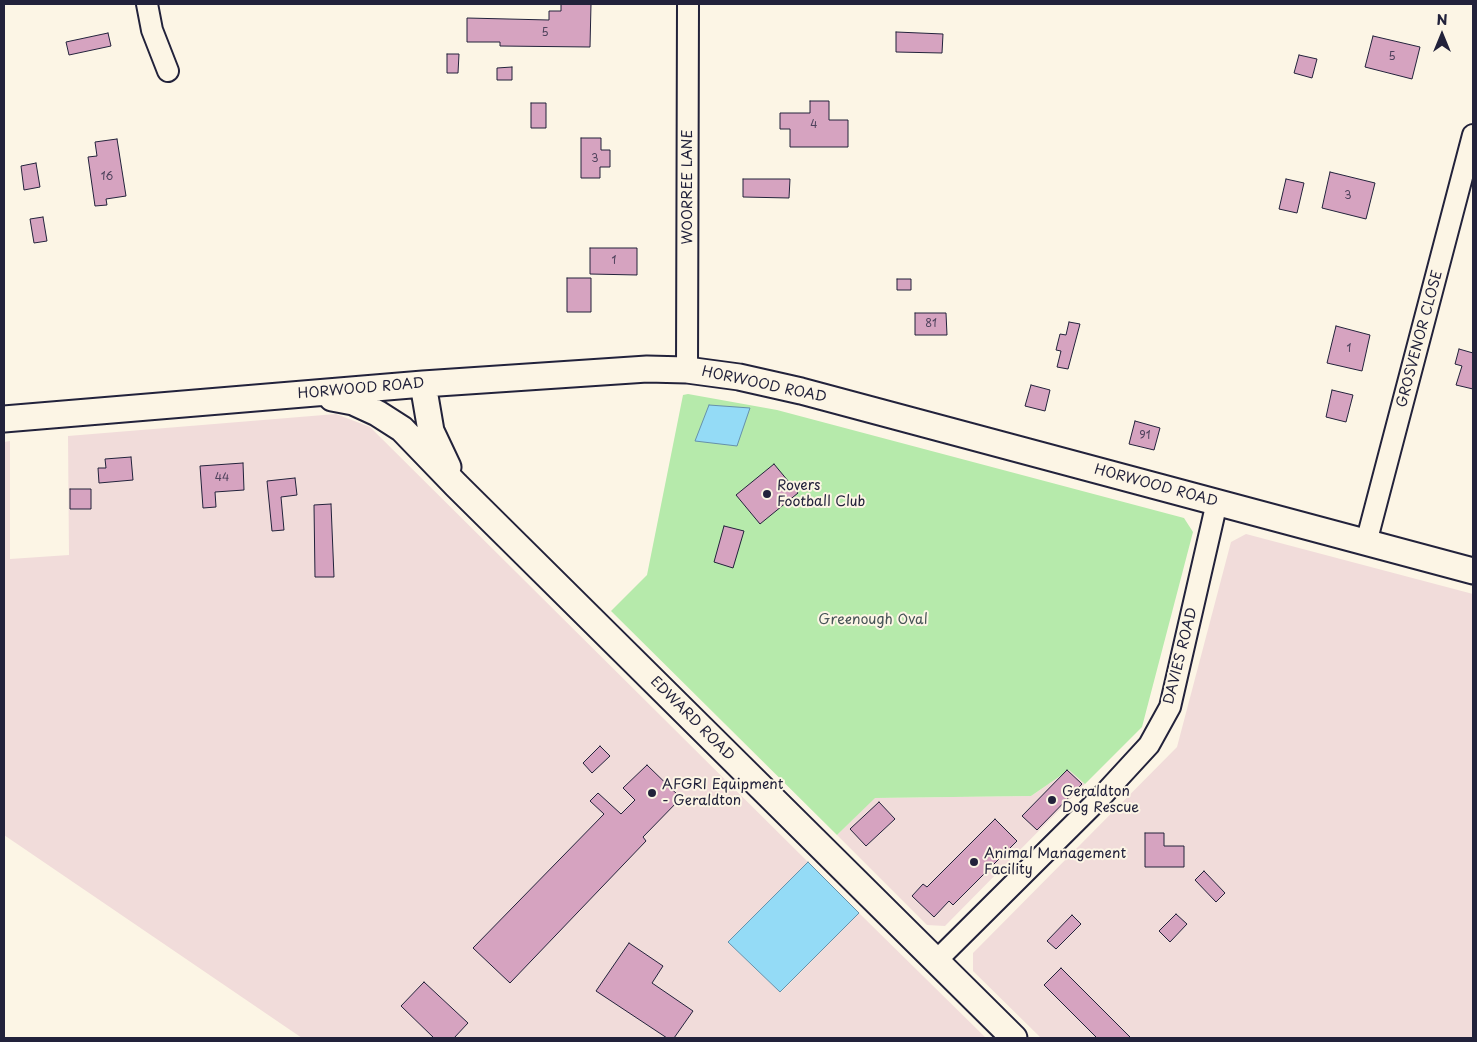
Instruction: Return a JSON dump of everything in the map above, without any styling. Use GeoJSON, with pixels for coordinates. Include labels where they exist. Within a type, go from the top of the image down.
{"type":"FeatureCollection","features":[{"type":"Feature","properties":{"kind":"main road","name":"HORWOOD ROAD"},"geometry":{"type":"LineString","coordinates":[[4,418],[423,384],[646,369],[687,370],[739,377],[801,391],[1473,571]]}},
{"type":"Feature","properties":{"kind":"main road","name":"EDWARD ROAD"},"geometry":{"type":"LineString","coordinates":[[423,384],[431,431],[456,485]]}},
{"type":"Feature","properties":{"kind":"main road","name":"EDWARD ROAD"},"geometry":{"type":"LineString","coordinates":[[294,394],[336,398],[354,402],[377,413],[402,429],[456,485],[1014,1038]]}},
{"type":"Feature","properties":{"kind":"street"},"geometry":{"type":"LineString","coordinates":[[147,4],[152,30],[168,71]]}},
{"type":"Feature","properties":{"kind":"street","name":"WOORREE LANE"},"geometry":{"type":"LineString","coordinates":[[687,370],[688,4]]}},
{"type":"Feature","properties":{"kind":"street","name":"GROSVENOR CLOSE"},"geometry":{"type":"LineString","coordinates":[[1366,542],[1473,135]]}},
{"type":"Feature","properties":{"kind":"street","name":"DAVIES ROAD"},"geometry":{"type":"LineString","coordinates":[[936,961],[1103,795],[1149,745],[1170,707],[1218,502]]}},
{"type":"Feature","properties":{"kind":"shaded area"},"geometry":{"type":"Polygon","coordinates":[[[336,414],[370,427],[808,862],[729,942],[781,992],[859,913],[986,1038],[302,1038],[4,835],[4,442],[10,441],[10,559],[69,555],[68,436],[336,414]]]}},
{"type":"Feature","properties":{"kind":"shaded area"},"geometry":{"type":"Polygon","coordinates":[[[1246,534],[1473,594],[1473,1038],[1041,1038],[973,971],[973,953],[1177,747],[1231,542],[1246,534]]]}},
{"type":"Feature","properties":{"kind":"shaded area"},"geometry":{"type":"Polygon","coordinates":[[[1069,770],[1085,784],[945,926],[927,925],[837,835],[874,798],[1031,796],[1069,770]]]}},
{"type":"Feature","properties":{"kind":"green space","name":"Greenough Oval"},"geometry":{"type":"Polygon","coordinates":[[[688,394],[777,410],[1184,518],[1193,532],[1142,727],[1085,784],[1069,770],[1031,796],[875,798],[837,835],[611,611],[647,575],[683,395],[688,394]]]}},
{"type":"Feature","properties":{"kind":"water"},"geometry":{"type":"Polygon","coordinates":[[[709,405],[750,408],[737,446],[695,441],[709,405]]]}},
{"type":"Feature","properties":{"kind":"water"},"geometry":{"type":"Polygon","coordinates":[[[808,862],[859,913],[780,992],[728,942],[808,862]]]}},
{"type":"Feature","properties":{"kind":"building"},"geometry":{"type":"Polygon","coordinates":[[[561,4],[591,4],[590,47],[500,46],[500,42],[467,42],[467,18],[549,20],[549,11],[561,11],[561,4]]]}},
{"type":"Feature","properties":{"kind":"building"},"geometry":{"type":"Polygon","coordinates":[[[896,32],[943,34],[942,53],[896,52],[896,32]]]}},
{"type":"Feature","properties":{"kind":"building"},"geometry":{"type":"Polygon","coordinates":[[[108,33],[111,46],[69,55],[66,42],[108,33]]]}},
{"type":"Feature","properties":{"kind":"building"},"geometry":{"type":"Polygon","coordinates":[[[1373,36],[1420,47],[1412,79],[1365,67],[1373,36]]]}},
{"type":"Feature","properties":{"kind":"building"},"geometry":{"type":"Polygon","coordinates":[[[447,54],[459,54],[458,73],[447,73],[447,54]]]}},
{"type":"Feature","properties":{"kind":"building"},"geometry":{"type":"Polygon","coordinates":[[[1299,55],[1317,59],[1312,78],[1294,73],[1299,55]]]}},
{"type":"Feature","properties":{"kind":"building"},"geometry":{"type":"Polygon","coordinates":[[[512,67],[512,80],[497,80],[497,68],[512,67]]]}},
{"type":"Feature","properties":{"kind":"building"},"geometry":{"type":"Polygon","coordinates":[[[810,101],[829,101],[829,120],[848,120],[848,147],[790,147],[790,129],[780,129],[780,113],[810,113],[810,101]]]}},
{"type":"Feature","properties":{"kind":"building"},"geometry":{"type":"Polygon","coordinates":[[[531,103],[546,103],[546,128],[531,128],[531,103]]]}},
{"type":"Feature","properties":{"kind":"building"},"geometry":{"type":"Polygon","coordinates":[[[581,138],[601,138],[601,150],[610,150],[610,167],[600,167],[600,178],[581,178],[581,138]]]}},
{"type":"Feature","properties":{"kind":"building"},"geometry":{"type":"Polygon","coordinates":[[[117,139],[126,196],[106,199],[107,205],[95,206],[88,157],[97,156],[95,142],[117,139]]]}},
{"type":"Feature","properties":{"kind":"building"},"geometry":{"type":"Polygon","coordinates":[[[36,163],[40,187],[24,190],[21,166],[36,163]]]}},
{"type":"Feature","properties":{"kind":"building"},"geometry":{"type":"Polygon","coordinates":[[[1330,172],[1375,183],[1366,219],[1322,208],[1330,172]]]}},
{"type":"Feature","properties":{"kind":"building"},"geometry":{"type":"Polygon","coordinates":[[[743,179],[790,179],[789,198],[743,197],[743,179]]]}},
{"type":"Feature","properties":{"kind":"building"},"geometry":{"type":"Polygon","coordinates":[[[1286,179],[1304,183],[1297,213],[1279,209],[1286,179]]]}},
{"type":"Feature","properties":{"kind":"building"},"geometry":{"type":"Polygon","coordinates":[[[43,217],[47,241],[34,243],[30,219],[43,217]]]}},
{"type":"Feature","properties":{"kind":"building"},"geometry":{"type":"Polygon","coordinates":[[[590,248],[637,248],[637,275],[590,274],[590,248]]]}},
{"type":"Feature","properties":{"kind":"building"},"geometry":{"type":"Polygon","coordinates":[[[567,278],[591,278],[591,312],[567,312],[567,278]]]}},
{"type":"Feature","properties":{"kind":"building"},"geometry":{"type":"Polygon","coordinates":[[[897,279],[911,279],[911,290],[897,290],[897,279]]]}},
{"type":"Feature","properties":{"kind":"building"},"geometry":{"type":"Polygon","coordinates":[[[915,313],[946,313],[947,335],[915,335],[915,313]]]}},
{"type":"Feature","properties":{"kind":"building"},"geometry":{"type":"Polygon","coordinates":[[[1069,322],[1080,324],[1068,369],[1057,367],[1061,351],[1056,350],[1060,334],[1066,335],[1069,322]]]}},
{"type":"Feature","properties":{"kind":"building"},"geometry":{"type":"Polygon","coordinates":[[[1336,326],[1370,335],[1362,371],[1327,363],[1336,326]]]}},
{"type":"Feature","properties":{"kind":"building"},"geometry":{"type":"Polygon","coordinates":[[[1459,349],[1473,353],[1473,389],[1456,385],[1462,366],[1455,364],[1459,349]]]}},
{"type":"Feature","properties":{"kind":"building"},"geometry":{"type":"Polygon","coordinates":[[[1031,385],[1050,390],[1045,411],[1025,406],[1031,385]]]}},
{"type":"Feature","properties":{"kind":"building"},"geometry":{"type":"Polygon","coordinates":[[[1332,390],[1353,395],[1346,422],[1326,417],[1332,390]]]}},
{"type":"Feature","properties":{"kind":"building"},"geometry":{"type":"Polygon","coordinates":[[[1135,421],[1160,428],[1154,450],[1129,444],[1135,421]]]}},
{"type":"Feature","properties":{"kind":"building"},"geometry":{"type":"Polygon","coordinates":[[[131,457],[133,480],[99,483],[98,468],[106,468],[105,459],[131,457]]]}},
{"type":"Feature","properties":{"kind":"building"},"geometry":{"type":"Polygon","coordinates":[[[243,463],[244,490],[215,492],[216,507],[203,508],[200,466],[243,463]]]}},
{"type":"Feature","properties":{"kind":"building","name":"Rovers Football Club"},"geometry":{"type":"Polygon","coordinates":[[[774,464],[798,493],[760,524],[736,495],[774,464]]]}},
{"type":"Feature","properties":{"kind":"building"},"geometry":{"type":"Polygon","coordinates":[[[295,478],[297,495],[281,497],[284,530],[272,531],[267,481],[295,478]]]}},
{"type":"Feature","properties":{"kind":"building"},"geometry":{"type":"Polygon","coordinates":[[[70,489],[91,489],[91,509],[70,509],[70,489]]]}},
{"type":"Feature","properties":{"kind":"building"},"geometry":{"type":"Polygon","coordinates":[[[331,504],[334,577],[315,577],[314,505],[331,504]]]}},
{"type":"Feature","properties":{"kind":"building"},"geometry":{"type":"Polygon","coordinates":[[[724,526],[744,531],[733,568],[714,562],[724,526]]]}},
{"type":"Feature","properties":{"kind":"building"},"geometry":{"type":"Polygon","coordinates":[[[600,746],[610,756],[592,773],[583,763],[600,746]]]}},
{"type":"Feature","properties":{"kind":"building"},"geometry":{"type":"Polygon","coordinates":[[[647,765],[681,798],[643,837],[646,841],[510,983],[473,948],[604,814],[590,801],[598,793],[621,814],[635,800],[623,788],[647,765]]]}},
{"type":"Feature","properties":{"kind":"building","name":"Geraldton Dog Rescue"},"geometry":{"type":"Polygon","coordinates":[[[1067,770],[1082,784],[1037,830],[1022,816],[1067,770]]]}},
{"type":"Feature","properties":{"kind":"building"},"geometry":{"type":"Polygon","coordinates":[[[879,802],[895,819],[866,846],[850,829],[879,802]]]}},
{"type":"Feature","properties":{"kind":"building","name":"Animal Management Facility"},"geometry":{"type":"Polygon","coordinates":[[[995,819],[1017,841],[953,905],[949,901],[934,917],[912,896],[923,884],[927,887],[995,819]]]}},
{"type":"Feature","properties":{"kind":"building"},"geometry":{"type":"Polygon","coordinates":[[[1145,833],[1164,833],[1164,846],[1184,846],[1184,867],[1145,867],[1145,833]]]}},
{"type":"Feature","properties":{"kind":"building"},"geometry":{"type":"Polygon","coordinates":[[[1204,871],[1225,893],[1216,902],[1195,880],[1204,871]]]}},
{"type":"Feature","properties":{"kind":"building"},"geometry":{"type":"Polygon","coordinates":[[[1176,914],[1187,924],[1170,942],[1159,931],[1176,914]]]}},
{"type":"Feature","properties":{"kind":"building"},"geometry":{"type":"Polygon","coordinates":[[[1072,915],[1081,924],[1056,949],[1047,941],[1072,915]]]}},
{"type":"Feature","properties":{"kind":"building"},"geometry":{"type":"Polygon","coordinates":[[[629,943],[663,966],[652,983],[693,1011],[674,1038],[667,1038],[596,991],[629,943]]]}},
{"type":"Feature","properties":{"kind":"building"},"geometry":{"type":"Polygon","coordinates":[[[1061,968],[1131,1038],[1097,1038],[1044,985],[1061,968]]]}},
{"type":"Feature","properties":{"kind":"building"},"geometry":{"type":"Polygon","coordinates":[[[424,982],[468,1023],[454,1038],[434,1038],[401,1006],[424,982]]]}},
{"type":"Feature","properties":{"kind":"place","name":"Rovers Football Club"},"geometry":{"type":"Point","coordinates":[767,494]}},
{"type":"Feature","properties":{"kind":"place","name":"AFGRI Equipment - Geraldton"},"geometry":{"type":"Point","coordinates":[652,793]}},
{"type":"Feature","properties":{"kind":"place","name":"Geraldton Dog Rescue"},"geometry":{"type":"Point","coordinates":[1052,800]}},
{"type":"Feature","properties":{"kind":"place","name":"Animal Management Facility"},"geometry":{"type":"Point","coordinates":[974,862]}}]}
